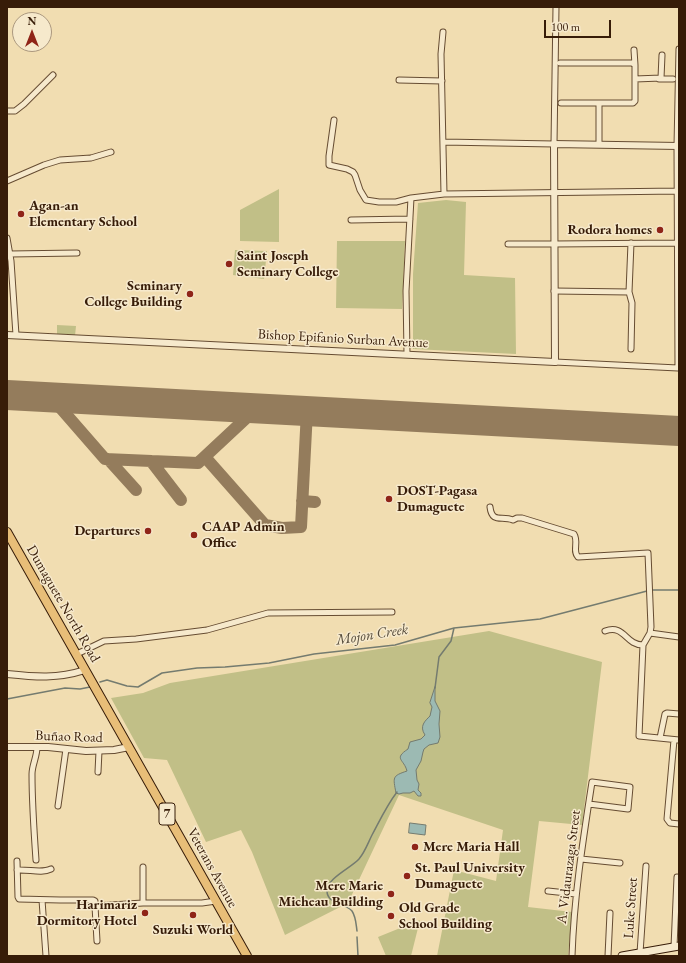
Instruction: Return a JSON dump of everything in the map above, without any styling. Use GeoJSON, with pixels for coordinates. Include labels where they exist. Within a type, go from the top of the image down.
{"type":"FeatureCollection","features":[{"type":"Feature","properties":{"kind":"highway","name":"Dumaguete North Road"},"geometry":{"type":"LineString","coordinates":[[7,532],[77,654],[95,689]]}},
{"type":"Feature","properties":{"kind":"highway","name":"Veterans Avenue"},"geometry":{"type":"LineString","coordinates":[[95,689],[247,956]]}},
{"type":"Feature","properties":{"kind":"main road"},"geometry":{"type":"LineString","coordinates":[[625,956],[640,952],[677,948]]}},
{"type":"Feature","properties":{"kind":"main road"},"geometry":{"type":"LineString","coordinates":[[648,956],[677,948]]}},
{"type":"Feature","properties":{"kind":"street"},"geometry":{"type":"LineString","coordinates":[[555,362],[554,144],[556,7]]}},
{"type":"Feature","properties":{"kind":"street"},"geometry":{"type":"LineString","coordinates":[[444,32],[441,54],[444,194]]}},
{"type":"Feature","properties":{"kind":"street"},"geometry":{"type":"LineString","coordinates":[[678,368],[679,49]]}},
{"type":"Feature","properties":{"kind":"street"},"geometry":{"type":"LineString","coordinates":[[561,103],[633,103],[635,101],[634,50]]}},
{"type":"Feature","properties":{"kind":"street"},"geometry":{"type":"LineString","coordinates":[[659,79],[662,76],[662,55]]}},
{"type":"Feature","properties":{"kind":"street"},"geometry":{"type":"LineString","coordinates":[[560,64],[635,65]]}},
{"type":"Feature","properties":{"kind":"street"},"geometry":{"type":"LineString","coordinates":[[7,111],[15,111],[24,104],[53,75]]}},
{"type":"Feature","properties":{"kind":"street"},"geometry":{"type":"LineString","coordinates":[[635,79],[673,79]]}},
{"type":"Feature","properties":{"kind":"street"},"geometry":{"type":"LineString","coordinates":[[400,80],[442,81]]}},
{"type":"Feature","properties":{"kind":"street"},"geometry":{"type":"LineString","coordinates":[[599,103],[599,144]]}},
{"type":"Feature","properties":{"kind":"street"},"geometry":{"type":"LineString","coordinates":[[334,120],[329,165],[347,169],[352,172],[355,175],[360,190],[366,200],[396,202],[411,198],[444,194],[678,191]]}},
{"type":"Feature","properties":{"kind":"street"},"geometry":{"type":"LineString","coordinates":[[443,142],[678,146]]}},
{"type":"Feature","properties":{"kind":"street"},"geometry":{"type":"LineString","coordinates":[[7,182],[44,165],[60,160],[91,158],[111,152]]}},
{"type":"Feature","properties":{"kind":"street"},"geometry":{"type":"LineString","coordinates":[[406,354],[406,291],[411,198]]}},
{"type":"Feature","properties":{"kind":"street"},"geometry":{"type":"LineString","coordinates":[[351,220],[410,219]]}},
{"type":"Feature","properties":{"kind":"street"},"geometry":{"type":"LineString","coordinates":[[7,238],[10,254],[16,335]]}},
{"type":"Feature","properties":{"kind":"street"},"geometry":{"type":"LineString","coordinates":[[631,243],[629,292],[632,303],[631,349]]}},
{"type":"Feature","properties":{"kind":"street"},"geometry":{"type":"LineString","coordinates":[[508,244],[678,243]]}},
{"type":"Feature","properties":{"kind":"street"},"geometry":{"type":"LineString","coordinates":[[10,254],[77,253]]}},
{"type":"Feature","properties":{"kind":"street"},"geometry":{"type":"LineString","coordinates":[[554,291],[629,292]]}},
{"type":"Feature","properties":{"kind":"street","name":"Bishop Epifanio Surban Avenue"},"geometry":{"type":"LineString","coordinates":[[7,335],[678,368]]}},
{"type":"Feature","properties":{"kind":"street"},"geometry":{"type":"LineString","coordinates":[[490,507],[493,516],[496,518],[513,520],[522,518],[574,534],[576,539],[575,552],[578,557],[648,554],[651,620],[650,633],[644,645],[639,736],[677,740],[667,819],[670,823],[679,824]]}},
{"type":"Feature","properties":{"kind":"street"},"geometry":{"type":"LineString","coordinates":[[77,654],[104,641],[136,639],[207,630],[268,613],[392,612]]}},
{"type":"Feature","properties":{"kind":"street"},"geometry":{"type":"LineString","coordinates":[[605,631],[610,629],[617,630],[634,644],[644,645]]}},
{"type":"Feature","properties":{"kind":"street"},"geometry":{"type":"LineString","coordinates":[[650,633],[679,637]]}},
{"type":"Feature","properties":{"kind":"street"},"geometry":{"type":"LineString","coordinates":[[7,674],[47,677],[67,675],[85,670]]}},
{"type":"Feature","properties":{"kind":"street"},"geometry":{"type":"LineString","coordinates":[[660,738],[665,714],[679,714]]}},
{"type":"Feature","properties":{"kind":"street","name":"Buñao Road"},"geometry":{"type":"LineString","coordinates":[[7,747],[37,747],[99,751],[129,747]]}},
{"type":"Feature","properties":{"kind":"street"},"geometry":{"type":"LineString","coordinates":[[36,860],[32,811],[32,773],[37,757],[37,747]]}},
{"type":"Feature","properties":{"kind":"street"},"geometry":{"type":"LineString","coordinates":[[58,806],[66,749]]}},
{"type":"Feature","properties":{"kind":"street"},"geometry":{"type":"LineString","coordinates":[[98,772],[99,751]]}},
{"type":"Feature","properties":{"kind":"street","name":"A. Vidaurazaga Street"},"geometry":{"type":"LineString","coordinates":[[572,956],[576,894],[592,782],[630,787],[628,809],[589,804]]}},
{"type":"Feature","properties":{"kind":"street"},"geometry":{"type":"LineString","coordinates":[[581,859],[620,863]]}},
{"type":"Feature","properties":{"kind":"street"},"geometry":{"type":"LineString","coordinates":[[17,861],[18,898],[42,900],[93,900],[95,906],[97,940]]}},
{"type":"Feature","properties":{"kind":"street","name":"Luke Street"},"geometry":{"type":"LineString","coordinates":[[640,952],[646,866]]}},
{"type":"Feature","properties":{"kind":"street"},"geometry":{"type":"LineString","coordinates":[[17,870],[33,871],[48,870],[51,868]]}},
{"type":"Feature","properties":{"kind":"street"},"geometry":{"type":"LineString","coordinates":[[143,868],[143,903]]}},
{"type":"Feature","properties":{"kind":"street"},"geometry":{"type":"LineString","coordinates":[[677,877],[677,948]]}},
{"type":"Feature","properties":{"kind":"street"},"geometry":{"type":"LineString","coordinates":[[548,891],[576,894]]}},
{"type":"Feature","properties":{"kind":"street"},"geometry":{"type":"LineString","coordinates":[[42,900],[46,956]]}},
{"type":"Feature","properties":{"kind":"street"},"geometry":{"type":"LineString","coordinates":[[95,906],[143,903],[202,903],[216,901]]}},
{"type":"Feature","properties":{"kind":"street"},"geometry":{"type":"LineString","coordinates":[[608,956],[610,913]]}},
{"type":"Feature","properties":{"kind":"shaded area"},"geometry":{"type":"Polygon","coordinates":[[[279,189],[279,242],[240,241],[240,210],[279,189]]]}},
{"type":"Feature","properties":{"kind":"shaded area"},"geometry":{"type":"Polygon","coordinates":[[[446,200],[466,202],[464,275],[515,278],[516,354],[413,349],[413,274],[418,203],[446,200]]]}},
{"type":"Feature","properties":{"kind":"shaded area"},"geometry":{"type":"Polygon","coordinates":[[[337,241],[405,241],[402,309],[336,308],[337,241]]]}},
{"type":"Feature","properties":{"kind":"shaded area"},"geometry":{"type":"Polygon","coordinates":[[[235,250],[267,251],[264,279],[233,275],[235,250]]]}},
{"type":"Feature","properties":{"kind":"shaded area"},"geometry":{"type":"Polygon","coordinates":[[[57,325],[76,326],[75,336],[57,334],[57,325]]]}},
{"type":"Feature","properties":{"kind":"shaded area"},"geometry":{"type":"Polygon","coordinates":[[[489,631],[602,662],[582,825],[539,821],[528,907],[572,912],[568,956],[437,956],[454,870],[496,881],[503,830],[399,795],[348,903],[285,935],[252,852],[241,830],[206,842],[167,760],[144,758],[111,698],[143,693],[170,683],[489,631]]]}},
{"type":"Feature","properties":{"kind":"shaded area"},"geometry":{"type":"Polygon","coordinates":[[[420,920],[411,956],[386,956],[378,937],[420,920]]]}},
{"type":"Feature","properties":{"kind":"water"},"geometry":{"type":"Polygon","coordinates":[[[435,687],[435,701],[440,711],[440,737],[438,743],[429,745],[424,749],[421,761],[416,770],[419,784],[418,790],[421,793],[421,796],[418,796],[414,791],[410,793],[396,793],[394,780],[396,776],[407,771],[400,757],[408,749],[410,742],[421,739],[425,735],[423,732],[423,726],[430,716],[432,707],[430,703],[435,687]]]}},
{"type":"Feature","properties":{"kind":"water"},"geometry":{"type":"Polygon","coordinates":[[[410,823],[426,825],[425,835],[409,833],[410,823]]]}},
{"type":"Feature","properties":{"kind":"waterway","name":"Mojon Creek"},"geometry":{"type":"LineString","coordinates":[[651,590],[679,590]]}},
{"type":"Feature","properties":{"kind":"waterway","name":"Mojon Creek"},"geometry":{"type":"LineString","coordinates":[[100,682],[107,680],[127,686],[138,687],[162,673],[197,668],[269,663],[314,654],[395,645],[454,628],[540,619],[647,591]]}},
{"type":"Feature","properties":{"kind":"waterway"},"geometry":{"type":"LineString","coordinates":[[435,688],[439,657],[451,641],[454,628]]}},
{"type":"Feature","properties":{"kind":"waterway","name":"Mojon Creek"},"geometry":{"type":"LineString","coordinates":[[7,699],[65,688],[80,689],[90,687]]}},
{"type":"Feature","properties":{"kind":"waterway"},"geometry":{"type":"LineString","coordinates":[[357,931],[355,918],[352,911],[330,898],[327,891],[328,886],[335,878],[359,859],[397,792]]}},
{"type":"Feature","properties":{"kind":"waterway"},"geometry":{"type":"LineString","coordinates":[[357,937],[358,956]]}},
{"type":"Feature","properties":{"kind":"taxiway"},"geometry":{"type":"LineString","coordinates":[[51,397],[105,459],[198,463],[257,408]]}},
{"type":"Feature","properties":{"kind":"taxiway"},"geometry":{"type":"LineString","coordinates":[[205,457],[265,525],[282,528],[301,527],[307,411]]}},
{"type":"Feature","properties":{"kind":"taxiway"},"geometry":{"type":"LineString","coordinates":[[108,459],[136,490]]}},
{"type":"Feature","properties":{"kind":"taxiway"},"geometry":{"type":"LineString","coordinates":[[151,461],[181,500]]}},
{"type":"Feature","properties":{"kind":"taxiway"},"geometry":{"type":"LineString","coordinates":[[302,501],[315,502]]}},
{"type":"Feature","properties":{"kind":"runway"},"geometry":{"type":"LineString","coordinates":[[7,395],[679,431]]}},
{"type":"Feature","properties":{"kind":"place","name":"Agan-an Elementary School"},"geometry":{"type":"Point","coordinates":[21,214]}},
{"type":"Feature","properties":{"kind":"place","name":"Rodora homes"},"geometry":{"type":"Point","coordinates":[660,230]}},
{"type":"Feature","properties":{"kind":"place","name":"Saint Joseph Seminary College"},"geometry":{"type":"Point","coordinates":[229,264]}},
{"type":"Feature","properties":{"kind":"place","name":"Seminary College Building"},"geometry":{"type":"Point","coordinates":[190,294]}},
{"type":"Feature","properties":{"kind":"place","name":"DOST-Pagasa Dumaguete"},"geometry":{"type":"Point","coordinates":[389,499]}},
{"type":"Feature","properties":{"kind":"place","name":"Departures"},"geometry":{"type":"Point","coordinates":[148,531]}},
{"type":"Feature","properties":{"kind":"place","name":"CAAP Admin Office"},"geometry":{"type":"Point","coordinates":[194,535]}},
{"type":"Feature","properties":{"kind":"place","name":"Mere Maria Hall"},"geometry":{"type":"Point","coordinates":[415,847]}},
{"type":"Feature","properties":{"kind":"place","name":"St. Paul University Dumaguete"},"geometry":{"type":"Point","coordinates":[407,876]}},
{"type":"Feature","properties":{"kind":"place","name":"Mere Marie Micheau Building"},"geometry":{"type":"Point","coordinates":[391,894]}},
{"type":"Feature","properties":{"kind":"place","name":"Harimariz Dormitory Hotel"},"geometry":{"type":"Point","coordinates":[145,913]}},
{"type":"Feature","properties":{"kind":"place","name":"Suzuki World"},"geometry":{"type":"Point","coordinates":[193,915]}},
{"type":"Feature","properties":{"kind":"place","name":"Old Grade School Building"},"geometry":{"type":"Point","coordinates":[391,916]}}]}
